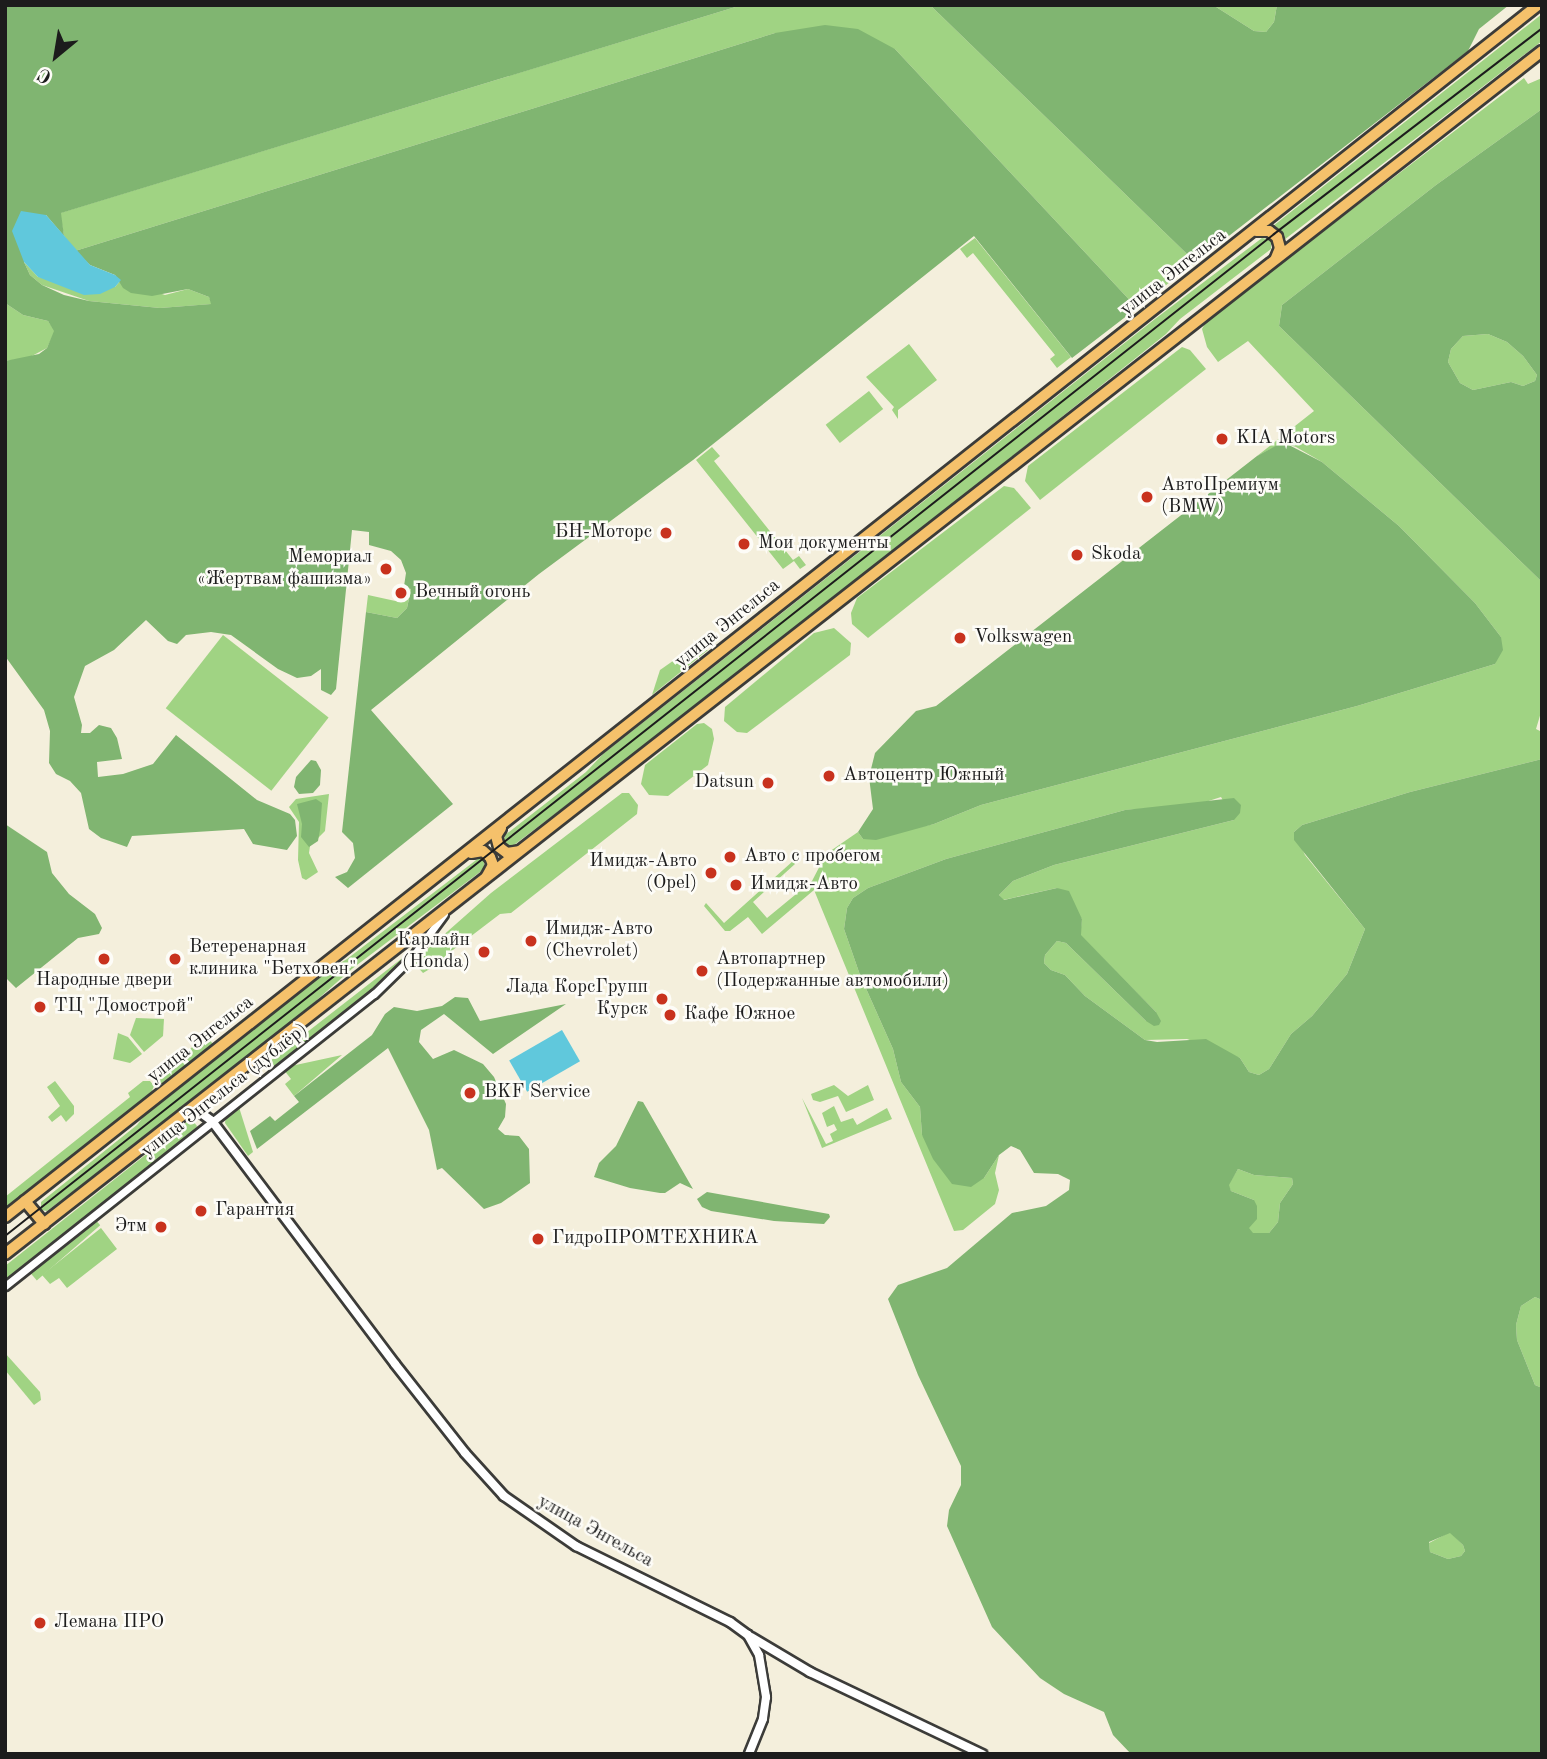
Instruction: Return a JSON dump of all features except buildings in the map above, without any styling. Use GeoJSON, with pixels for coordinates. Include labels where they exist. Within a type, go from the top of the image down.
{"type":"FeatureCollection","features":[{"type":"Feature","properties":{"kind":"main road","name":"улица Энгельса"},"geometry":{"type":"LineString","coordinates":[[5,1217],[1256,231],[1538,5]]}},
{"type":"Feature","properties":{"kind":"main road"},"geometry":{"type":"LineString","coordinates":[[5,1254],[1542,51]]}},
{"type":"Feature","properties":{"kind":"main road"},"geometry":{"type":"LineString","coordinates":[[1256,231],[1269,230],[1277,237],[1280,248],[1276,258]]}},
{"type":"Feature","properties":{"kind":"main road"},"geometry":{"type":"LineString","coordinates":[[508,821],[496,836],[499,848],[514,853],[530,845]]}},
{"type":"Feature","properties":{"kind":"main road"},"geometry":{"type":"LineString","coordinates":[[459,860],[477,851],[490,857],[491,872],[478,886]]}},
{"type":"Feature","properties":{"kind":"main road"},"geometry":{"type":"LineString","coordinates":[[25,1201],[44,1224]]}},
{"type":"Feature","properties":{"kind":"street","name":"улица Энгельса (дублёр)"},"geometry":{"type":"LineString","coordinates":[[5,1286],[374,994],[413,956],[450,907]]}},
{"type":"Feature","properties":{"kind":"street"},"geometry":{"type":"LineString","coordinates":[[184,1113],[201,1113],[212,1121]]}},
{"type":"Feature","properties":{"kind":"street","name":"улица Энгельса"},"geometry":{"type":"LineString","coordinates":[[212,1121],[490,1483],[519,1509],[565,1539],[730,1622],[810,1672],[982,1754]]}},
{"type":"Feature","properties":{"kind":"street"},"geometry":{"type":"LineString","coordinates":[[748,1635],[758,1655],[766,1697],[764,1718],[750,1754]]}},
{"type":"Feature","properties":{"kind":"green space"},"geometry":{"type":"Polygon","coordinates":[[[5,5],[742,5],[61,213],[64,236],[46,215],[24,262],[30,275],[42,285],[64,295],[89,301],[160,308],[211,304],[209,297],[188,289],[152,296],[131,293],[123,288],[115,275],[90,265],[75,251],[775,33],[825,25],[858,29],[895,49],[1137,308],[1072,358],[974,236],[693,460],[539,574],[371,710],[453,804],[348,888],[335,877],[347,872],[355,858],[353,843],[342,832],[366,612],[397,618],[407,608],[411,589],[404,586],[406,573],[401,560],[391,551],[369,545],[369,532],[352,530],[336,689],[331,695],[321,690],[321,669],[311,676],[297,678],[278,669],[231,635],[211,632],[186,635],[177,644],[168,641],[146,620],[114,650],[85,666],[74,697],[82,725],[81,733],[90,733],[99,725],[111,728],[117,738],[122,759],[97,762],[98,777],[123,774],[153,764],[176,735],[257,800],[290,814],[295,820],[297,836],[287,850],[253,844],[244,829],[132,836],[127,847],[101,838],[89,829],[81,793],[70,781],[56,774],[49,763],[50,731],[44,710],[5,656],[5,361],[39,354],[47,348],[54,331],[48,321],[23,315],[5,303],[5,5]]]}},
{"type":"Feature","properties":{"kind":"green space"},"geometry":{"type":"Polygon","coordinates":[[[742,5],[930,5],[1187,254],[1203,256],[1137,308],[895,49],[775,33],[75,251],[64,236],[60,213],[742,5]]]}},
{"type":"Feature","properties":{"kind":"green space"},"geometry":{"type":"Polygon","coordinates":[[[930,5],[1213,5],[1254,31],[1266,32],[1274,22],[1277,5],[1509,5],[1479,29],[1468,51],[1203,256],[1187,254],[930,5]]]}},
{"type":"Feature","properties":{"kind":"green space"},"geometry":{"type":"Polygon","coordinates":[[[1213,5],[1277,5],[1274,22],[1266,32],[1254,31],[1213,5]]]}},
{"type":"Feature","properties":{"kind":"green space"},"geometry":{"type":"Polygon","coordinates":[[[1542,14],[1542,41],[1284,240],[1281,230],[1273,226],[1542,14]]]}},
{"type":"Feature","properties":{"kind":"green space"},"geometry":{"type":"Polygon","coordinates":[[[1524,78],[1528,84],[1542,78],[1542,109],[1436,185],[1282,305],[1279,326],[1542,582],[1542,709],[1536,729],[1542,732],[1542,759],[1410,792],[1302,825],[1294,832],[1305,855],[1365,929],[1347,974],[1312,1016],[1291,1034],[1269,1069],[1259,1075],[1249,1072],[1240,1058],[1187,1039],[1145,1040],[1085,996],[1065,975],[1051,970],[1044,963],[1045,955],[1057,941],[1066,943],[1146,1021],[1156,1012],[1080,935],[1082,919],[1057,888],[1003,900],[999,895],[1013,881],[1054,865],[1234,820],[1221,797],[1196,805],[1125,810],[946,859],[868,888],[853,898],[847,908],[844,929],[860,975],[893,1049],[901,1082],[920,1107],[922,1135],[984,1178],[999,1155],[995,1173],[999,1190],[995,1204],[963,1230],[954,1231],[814,890],[762,934],[748,917],[730,931],[725,931],[704,906],[706,903],[724,923],[793,861],[795,864],[753,902],[767,918],[812,881],[826,854],[858,832],[863,839],[934,824],[981,805],[1357,706],[1495,664],[1501,637],[1475,603],[1399,526],[1322,462],[1296,447],[1283,443],[1257,456],[1314,411],[1248,341],[1218,362],[1207,347],[1202,329],[1207,320],[1524,78]]]}},
{"type":"Feature","properties":{"kind":"green space"},"geometry":{"type":"Polygon","coordinates":[[[1542,109],[1542,582],[1279,326],[1282,305],[1436,185],[1542,109]],[[1488,334],[1463,336],[1451,349],[1448,362],[1460,383],[1473,390],[1511,382],[1523,386],[1535,381],[1537,375],[1523,356],[1507,342],[1488,334]]]}},
{"type":"Feature","properties":{"kind":"green space"},"geometry":{"type":"Polygon","coordinates":[[[975,238],[1071,357],[1057,368],[1050,359],[1055,355],[973,253],[967,258],[960,249],[975,238]]]}},
{"type":"Feature","properties":{"kind":"green space"},"geometry":{"type":"Polygon","coordinates":[[[1262,238],[1271,240],[1271,249],[1180,319],[1166,334],[722,687],[514,845],[505,846],[505,835],[586,772],[603,754],[1155,319],[1262,238]]]}},
{"type":"Feature","properties":{"kind":"green space"},"geometry":{"type":"Polygon","coordinates":[[[24,262],[38,277],[115,287],[121,280],[165,295],[188,289],[209,297],[212,304],[160,308],[89,301],[42,285],[30,275],[24,262]]]}},
{"type":"Feature","properties":{"kind":"green space"},"geometry":{"type":"Polygon","coordinates":[[[5,303],[23,315],[48,321],[55,331],[47,348],[28,358],[5,361],[5,303]]]}},
{"type":"Feature","properties":{"kind":"green space"},"geometry":{"type":"Polygon","coordinates":[[[1488,334],[1507,342],[1523,356],[1537,375],[1535,381],[1523,386],[1511,382],[1473,390],[1460,383],[1448,362],[1451,349],[1463,336],[1488,334]]]}},
{"type":"Feature","properties":{"kind":"green space"},"geometry":{"type":"Polygon","coordinates":[[[909,344],[937,380],[898,410],[898,419],[892,410],[894,407],[866,377],[909,344]]]}},
{"type":"Feature","properties":{"kind":"green space"},"geometry":{"type":"Polygon","coordinates":[[[1182,347],[1190,350],[1206,369],[1040,500],[1025,481],[1028,466],[1182,347]]]}},
{"type":"Feature","properties":{"kind":"green space"},"geometry":{"type":"Polygon","coordinates":[[[869,391],[883,409],[840,443],[826,425],[869,391]]]}},
{"type":"Feature","properties":{"kind":"green space"},"geometry":{"type":"Polygon","coordinates":[[[1283,442],[1322,462],[1399,526],[1475,603],[1501,637],[1503,650],[1495,664],[1357,706],[981,805],[934,824],[876,840],[863,839],[858,832],[873,809],[869,777],[875,753],[916,711],[936,706],[1257,456],[1283,442]]]}},
{"type":"Feature","properties":{"kind":"green space"},"geometry":{"type":"Polygon","coordinates":[[[712,447],[720,456],[714,461],[793,560],[799,556],[806,565],[800,569],[794,561],[783,569],[696,460],[712,447]]]}},
{"type":"Feature","properties":{"kind":"green space"},"geometry":{"type":"Polygon","coordinates":[[[1004,486],[1014,488],[1031,508],[868,638],[852,624],[851,613],[857,598],[1004,486]]]}},
{"type":"Feature","properties":{"kind":"green space"},"geometry":{"type":"Polygon","coordinates":[[[404,586],[411,588],[407,608],[397,618],[366,612],[368,595],[400,602],[404,586]]]}},
{"type":"Feature","properties":{"kind":"green space"},"geometry":{"type":"Polygon","coordinates":[[[834,628],[851,643],[850,655],[747,733],[737,732],[724,721],[725,707],[814,633],[834,628]]]}},
{"type":"Feature","properties":{"kind":"green space"},"geometry":{"type":"Polygon","coordinates":[[[223,635],[329,717],[271,791],[166,708],[223,635]]]}},
{"type":"Feature","properties":{"kind":"green space"},"geometry":{"type":"Polygon","coordinates":[[[690,649],[708,650],[652,695],[660,670],[690,649]]]}},
{"type":"Feature","properties":{"kind":"green space"},"geometry":{"type":"Polygon","coordinates":[[[704,723],[712,729],[714,739],[708,765],[668,796],[649,795],[641,784],[645,765],[697,724],[704,723]]]}},
{"type":"Feature","properties":{"kind":"green space"},"geometry":{"type":"Polygon","coordinates":[[[1542,759],[1542,1300],[1535,1297],[1521,1306],[1516,1325],[1517,1340],[1535,1385],[1542,1388],[1542,1754],[1131,1754],[1113,1735],[1104,1712],[1064,1694],[1040,1678],[992,1627],[947,1526],[949,1510],[961,1485],[961,1466],[918,1375],[888,1299],[898,1285],[947,1268],[1012,1213],[1046,1206],[1069,1190],[1070,1180],[1058,1174],[1034,1173],[1020,1150],[1011,1146],[999,1155],[984,1178],[971,1187],[952,1184],[933,1159],[922,1135],[920,1107],[901,1082],[893,1049],[860,975],[844,929],[847,908],[853,898],[868,888],[946,859],[1125,810],[1234,798],[1241,805],[1240,813],[1234,820],[1054,865],[1013,881],[999,895],[1004,900],[1057,888],[1069,891],[1082,919],[1081,935],[1156,1012],[1161,1021],[1154,1026],[1146,1021],[1066,943],[1057,941],[1045,955],[1044,963],[1051,970],[1065,975],[1085,996],[1145,1040],[1157,1042],[1206,1039],[1240,1058],[1249,1072],[1259,1075],[1269,1069],[1291,1034],[1312,1016],[1347,974],[1365,929],[1294,840],[1294,832],[1302,825],[1410,792],[1542,759]],[[1238,1169],[1229,1185],[1231,1191],[1254,1200],[1257,1219],[1249,1228],[1253,1233],[1269,1233],[1278,1222],[1280,1203],[1293,1184],[1292,1178],[1254,1175],[1238,1169]],[[1450,1533],[1429,1542],[1430,1552],[1448,1559],[1461,1556],[1465,1551],[1463,1545],[1450,1533]]]}},
{"type":"Feature","properties":{"kind":"green space"},"geometry":{"type":"Polygon","coordinates":[[[311,760],[316,761],[321,770],[320,785],[313,793],[299,794],[294,787],[296,777],[311,760]]]}},
{"type":"Feature","properties":{"kind":"green space"},"geometry":{"type":"Polygon","coordinates":[[[622,793],[629,793],[638,805],[637,814],[511,913],[500,914],[445,956],[445,960],[423,973],[413,962],[491,893],[622,793]]]}},
{"type":"Feature","properties":{"kind":"green space"},"geometry":{"type":"Polygon","coordinates":[[[329,794],[325,831],[310,846],[309,853],[318,872],[306,880],[302,878],[298,860],[299,822],[289,807],[296,799],[329,794]]]}},
{"type":"Feature","properties":{"kind":"green space"},"geometry":{"type":"Polygon","coordinates":[[[316,799],[322,803],[320,830],[318,841],[309,847],[301,837],[302,824],[297,804],[316,799]]]}},
{"type":"Feature","properties":{"kind":"green space"},"geometry":{"type":"Polygon","coordinates":[[[5,824],[47,852],[52,873],[69,894],[95,914],[102,928],[99,934],[78,938],[16,988],[5,977],[5,824]]]}},
{"type":"Feature","properties":{"kind":"green space"},"geometry":{"type":"Polygon","coordinates":[[[480,857],[484,860],[484,869],[353,968],[292,1022],[160,1125],[47,1211],[41,1210],[41,1202],[137,1125],[147,1112],[321,974],[347,959],[480,857]]]}},
{"type":"Feature","properties":{"kind":"green space"},"geometry":{"type":"Polygon","coordinates":[[[414,949],[370,994],[279,1066],[275,1067],[270,1061],[414,949]]]}},
{"type":"Feature","properties":{"kind":"green space"},"geometry":{"type":"Polygon","coordinates":[[[455,997],[468,998],[480,1021],[566,1004],[493,1054],[444,1014],[421,1030],[419,1042],[433,1059],[454,1050],[483,1064],[494,1077],[506,1104],[505,1117],[498,1129],[505,1135],[519,1136],[529,1149],[530,1183],[501,1203],[484,1209],[442,1168],[437,1170],[429,1130],[388,1048],[257,1149],[250,1131],[270,1116],[275,1121],[299,1102],[294,1096],[372,1035],[385,1014],[394,1007],[417,1011],[442,1006],[455,997]]]}},
{"type":"Feature","properties":{"kind":"green space"},"geometry":{"type":"Polygon","coordinates":[[[136,1018],[164,1019],[163,1036],[144,1052],[130,1035],[136,1018]]]}},
{"type":"Feature","properties":{"kind":"green space"},"geometry":{"type":"Polygon","coordinates":[[[118,1033],[128,1037],[142,1054],[130,1063],[113,1059],[118,1033]]]}},
{"type":"Feature","properties":{"kind":"green space"},"geometry":{"type":"Polygon","coordinates":[[[206,1036],[214,1045],[167,1083],[160,1083],[158,1078],[165,1069],[206,1036]]]}},
{"type":"Feature","properties":{"kind":"green space"},"geometry":{"type":"Polygon","coordinates":[[[342,1055],[294,1096],[285,1084],[291,1079],[284,1070],[291,1066],[342,1055]]]}},
{"type":"Feature","properties":{"kind":"green space"},"geometry":{"type":"Polygon","coordinates":[[[55,1081],[74,1106],[74,1114],[66,1122],[61,1115],[52,1122],[48,1117],[60,1106],[47,1087],[55,1081]]]}},
{"type":"Feature","properties":{"kind":"green space"},"geometry":{"type":"Polygon","coordinates":[[[143,1081],[150,1081],[154,1086],[151,1093],[5,1210],[5,1197],[130,1097],[128,1093],[143,1081]]]}},
{"type":"Feature","properties":{"kind":"green space"},"geometry":{"type":"Polygon","coordinates":[[[834,1085],[848,1096],[868,1085],[874,1100],[846,1112],[838,1096],[820,1102],[813,1100],[811,1094],[834,1085]]]}},
{"type":"Feature","properties":{"kind":"green space"},"geometry":{"type":"Polygon","coordinates":[[[802,1098],[826,1144],[833,1141],[830,1134],[837,1130],[834,1124],[827,1127],[822,1113],[834,1106],[841,1122],[853,1118],[857,1125],[887,1108],[892,1119],[822,1148],[802,1098]]]}},
{"type":"Feature","properties":{"kind":"green space"},"geometry":{"type":"Polygon","coordinates":[[[638,1101],[643,1102],[693,1189],[680,1183],[665,1193],[660,1193],[630,1188],[594,1177],[599,1163],[616,1146],[638,1101]]]}},
{"type":"Feature","properties":{"kind":"green space"},"geometry":{"type":"Polygon","coordinates":[[[238,1104],[253,1152],[248,1156],[225,1123],[226,1115],[238,1104]]]}},
{"type":"Feature","properties":{"kind":"green space"},"geometry":{"type":"Polygon","coordinates":[[[193,1121],[197,1126],[195,1131],[5,1284],[5,1266],[187,1122],[193,1121]]]}},
{"type":"Feature","properties":{"kind":"green space"},"geometry":{"type":"Polygon","coordinates":[[[1238,1169],[1254,1175],[1292,1178],[1293,1184],[1280,1203],[1278,1222],[1269,1233],[1252,1233],[1248,1228],[1254,1200],[1231,1191],[1228,1185],[1238,1169]]]}},
{"type":"Feature","properties":{"kind":"green space"},"geometry":{"type":"Polygon","coordinates":[[[707,1192],[829,1214],[830,1217],[824,1224],[774,1221],[711,1211],[702,1207],[697,1199],[707,1192]]]}},
{"type":"Feature","properties":{"kind":"green space"},"geometry":{"type":"Polygon","coordinates":[[[93,1217],[100,1225],[37,1280],[30,1272],[93,1217]]]}},
{"type":"Feature","properties":{"kind":"green space"},"geometry":{"type":"Polygon","coordinates":[[[101,1228],[117,1249],[67,1288],[59,1278],[50,1284],[42,1275],[101,1228]]]}},
{"type":"Feature","properties":{"kind":"green space"},"geometry":{"type":"Polygon","coordinates":[[[1535,1297],[1542,1300],[1542,1388],[1535,1385],[1517,1340],[1516,1325],[1521,1306],[1535,1297]]]}},
{"type":"Feature","properties":{"kind":"green space"},"geometry":{"type":"Polygon","coordinates":[[[5,1353],[40,1392],[41,1400],[34,1405],[5,1370],[5,1353]]]}},
{"type":"Feature","properties":{"kind":"green space"},"geometry":{"type":"Polygon","coordinates":[[[1450,1532],[1463,1545],[1465,1551],[1461,1556],[1448,1559],[1430,1552],[1429,1543],[1450,1532]]]}},
{"type":"Feature","properties":{"kind":"water"},"geometry":{"type":"Polygon","coordinates":[[[21,211],[46,215],[90,265],[121,280],[115,287],[100,294],[84,295],[38,277],[24,262],[12,231],[21,211]]]}},
{"type":"Feature","properties":{"kind":"water"},"geometry":{"type":"Polygon","coordinates":[[[562,1030],[580,1061],[527,1092],[509,1060],[562,1030]]]}},
{"type":"Feature","properties":{"kind":"tram line"},"geometry":{"type":"LineString","coordinates":[[5,1236],[1274,234],[1542,28]]}},
{"type":"Feature","properties":{"kind":"place","name":"KIA Motors"},"geometry":{"type":"Point","coordinates":[1222,439]}},
{"type":"Feature","properties":{"kind":"place","name":"АвтоПремиум (BMW)"},"geometry":{"type":"Point","coordinates":[1147,497]}},
{"type":"Feature","properties":{"kind":"place","name":"БН-Моторс"},"geometry":{"type":"Point","coordinates":[666,533]}},
{"type":"Feature","properties":{"kind":"place","name":"Мои документы"},"geometry":{"type":"Point","coordinates":[744,544]}},
{"type":"Feature","properties":{"kind":"place","name":"Skoda"},"geometry":{"type":"Point","coordinates":[1077,555]}},
{"type":"Feature","properties":{"kind":"place","name":"Мемориал «Жертвам фашизма»"},"geometry":{"type":"Point","coordinates":[386,569]}},
{"type":"Feature","properties":{"kind":"place","name":"Вечный огонь"},"geometry":{"type":"Point","coordinates":[401,593]}},
{"type":"Feature","properties":{"kind":"place","name":"Volkswagen"},"geometry":{"type":"Point","coordinates":[960,638]}},
{"type":"Feature","properties":{"kind":"place","name":"Автоцентр Южный"},"geometry":{"type":"Point","coordinates":[829,776]}},
{"type":"Feature","properties":{"kind":"place","name":"Datsun"},"geometry":{"type":"Point","coordinates":[768,783]}},
{"type":"Feature","properties":{"kind":"place","name":"Авто с пробегом"},"geometry":{"type":"Point","coordinates":[730,857]}},
{"type":"Feature","properties":{"kind":"place","name":"Имидж-Авто (Opel)"},"geometry":{"type":"Point","coordinates":[711,873]}},
{"type":"Feature","properties":{"kind":"place","name":"Имидж-Авто"},"geometry":{"type":"Point","coordinates":[736,885]}},
{"type":"Feature","properties":{"kind":"place","name":"Имидж-Авто (Chevrolet)"},"geometry":{"type":"Point","coordinates":[531,941]}},
{"type":"Feature","properties":{"kind":"place","name":"Карлайн (Honda)"},"geometry":{"type":"Point","coordinates":[484,952]}},
{"type":"Feature","properties":{"kind":"place","name":"Народные двери"},"geometry":{"type":"Point","coordinates":[104,959]}},
{"type":"Feature","properties":{"kind":"place","name":"Ветеренарная клиника \"Бетховен\""},"geometry":{"type":"Point","coordinates":[175,959]}},
{"type":"Feature","properties":{"kind":"place","name":"Автопартнер (Подержанные автомобили)"},"geometry":{"type":"Point","coordinates":[702,971]}},
{"type":"Feature","properties":{"kind":"place","name":"Лада КорсГрупп Курск"},"geometry":{"type":"Point","coordinates":[662,999]}},
{"type":"Feature","properties":{"kind":"place","name":"ТЦ \"Домострой\""},"geometry":{"type":"Point","coordinates":[40,1007]}},
{"type":"Feature","properties":{"kind":"place","name":"Кафе Южное"},"geometry":{"type":"Point","coordinates":[670,1015]}},
{"type":"Feature","properties":{"kind":"place","name":"BKF Service"},"geometry":{"type":"Point","coordinates":[470,1093]}},
{"type":"Feature","properties":{"kind":"place","name":"Гарантия"},"geometry":{"type":"Point","coordinates":[201,1211]}},
{"type":"Feature","properties":{"kind":"place","name":"Этм"},"geometry":{"type":"Point","coordinates":[161,1227]}},
{"type":"Feature","properties":{"kind":"place","name":"ГидроПРОМТЕХНИКА"},"geometry":{"type":"Point","coordinates":[538,1239]}},
{"type":"Feature","properties":{"kind":"place","name":"Лемана ПРО"},"geometry":{"type":"Point","coordinates":[40,1623]}}]}
